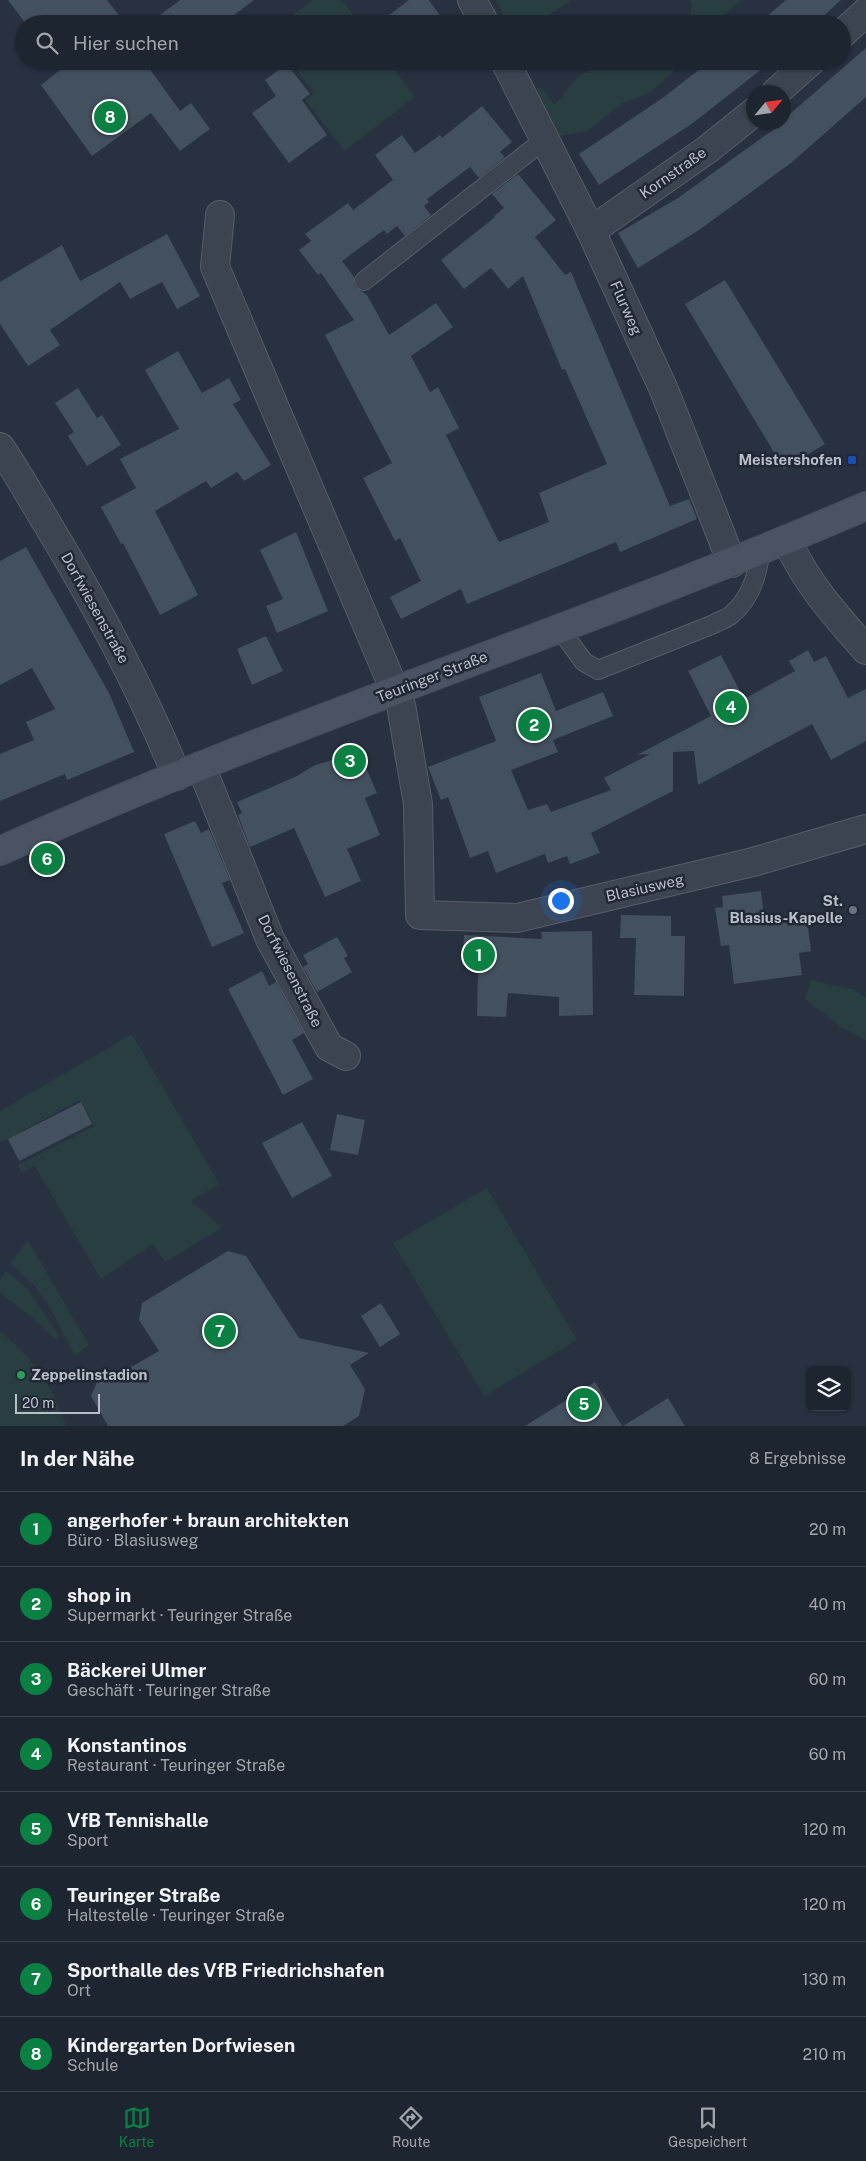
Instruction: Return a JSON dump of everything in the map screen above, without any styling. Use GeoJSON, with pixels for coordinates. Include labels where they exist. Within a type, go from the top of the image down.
{"type":"FeatureCollection","features":[{"type":"Feature","properties":{"kind":"street"},"geometry":{"type":"LineString","coordinates":[[472,0],[480,15]]}},
{"type":"Feature","properties":{"kind":"street"},"geometry":{"type":"LineString","coordinates":[[851,26],[866,12]]}},
{"type":"Feature","properties":{"kind":"street","name":"Flurweg"},"geometry":{"type":"LineString","coordinates":[[509,70],[591,231],[664,390],[732,563]]}},
{"type":"Feature","properties":{"kind":"street"},"geometry":{"type":"LineString","coordinates":[[784,85],[801,70]]}},
{"type":"Feature","properties":{"kind":"street","name":"Kornstraße"},"geometry":{"type":"LineString","coordinates":[[591,231],[708,149],[746,118]]}},
{"type":"Feature","properties":{"kind":"street"},"geometry":{"type":"LineString","coordinates":[[220,215],[215,267],[396,690]]}},
{"type":"Feature","properties":{"kind":"street","name":"Dorfwiesenstraße"},"geometry":{"type":"LineString","coordinates":[[2,453],[80,578],[116,642],[155,724],[189,771],[270,939],[329,1047],[346,1056]]}},
{"type":"Feature","properties":{"kind":"street","name":"Teuringer Straße"},"geometry":{"type":"LineString","coordinates":[[0,851],[189,771],[396,690],[732,563],[866,506]]}},
{"type":"Feature","properties":{"kind":"street"},"geometry":{"type":"LineString","coordinates":[[788,540],[794,557],[818,595],[866,650]]}},
{"type":"Feature","properties":{"kind":"street","name":"Blasiusweg"},"geometry":{"type":"LineString","coordinates":[[396,690],[401,705],[418,804],[420,915],[517,918],[753,862],[866,829]]}},
{"type":"Feature","properties":{"kind":"lane"},"geometry":{"type":"LineString","coordinates":[[364,281],[544,140]]}},
{"type":"Feature","properties":{"kind":"lane"},"geometry":{"type":"LineString","coordinates":[[559,628],[584,662],[598,670],[714,624],[731,615],[749,592],[758,571],[760,552]]}},
{"type":"Feature","properties":{"kind":"green space"},"geometry":{"type":"Polygon","coordinates":[[[313,0],[342,0],[353,15],[293,15],[313,0]]]}},
{"type":"Feature","properties":{"kind":"green space"},"geometry":{"type":"Polygon","coordinates":[[[496,0],[571,0],[549,15],[504,15],[496,0]]]}},
{"type":"Feature","properties":{"kind":"green space"},"geometry":{"type":"Polygon","coordinates":[[[690,0],[741,0],[724,15],[691,15],[692,3],[690,0]]]}},
{"type":"Feature","properties":{"kind":"green space"},"geometry":{"type":"Polygon","coordinates":[[[297,70],[395,70],[415,97],[344,151],[305,100],[314,93],[297,70]]]}},
{"type":"Feature","properties":{"kind":"green space"},"geometry":{"type":"Polygon","coordinates":[[[590,70],[674,70],[651,92],[621,104],[587,131],[560,136],[536,89],[541,87],[554,105],[581,75],[590,70]]]}},
{"type":"Feature","properties":{"kind":"green space"},"geometry":{"type":"Polygon","coordinates":[[[811,980],[855,990],[866,998],[866,1040],[841,1027],[805,999],[811,980]]]}},
{"type":"Feature","properties":{"kind":"green space"},"geometry":{"type":"Polygon","coordinates":[[[132,1034],[219,1184],[191,1201],[222,1228],[165,1262],[153,1244],[101,1279],[35,1166],[22,1173],[18,1165],[94,1126],[80,1100],[0,1142],[0,1111],[132,1034]]]}},
{"type":"Feature","properties":{"kind":"green space"},"geometry":{"type":"Polygon","coordinates":[[[487,1188],[577,1340],[484,1396],[393,1243],[487,1188]]]}},
{"type":"Feature","properties":{"kind":"green space"},"geometry":{"type":"Polygon","coordinates":[[[28,1241],[89,1345],[75,1356],[47,1302],[34,1285],[10,1263],[28,1241]]]}},
{"type":"Feature","properties":{"kind":"green space"},"geometry":{"type":"Polygon","coordinates":[[[6,1271],[27,1288],[59,1336],[55,1339],[28,1314],[0,1293],[0,1280],[6,1271]]]}},
{"type":"Feature","properties":{"kind":"green space","name":"Zeppelinstadion"},"geometry":{"type":"Polygon","coordinates":[[[0,1331],[22,1351],[40,1373],[55,1398],[66,1426],[0,1426],[0,1331]]]}},
{"type":"Feature","properties":{"kind":"building"},"geometry":{"type":"Polygon","coordinates":[[[8,0],[107,0],[119,15],[19,15],[8,0]]]}},
{"type":"Feature","properties":{"kind":"building"},"geometry":{"type":"Polygon","coordinates":[[[180,0],[254,0],[234,15],[160,15],[180,0]]]}},
{"type":"Feature","properties":{"kind":"building"},"geometry":{"type":"Polygon","coordinates":[[[409,0],[429,0],[440,15],[389,15],[409,0]]]}},
{"type":"Feature","properties":{"kind":"building"},"geometry":{"type":"Polygon","coordinates":[[[786,0],[841,0],[825,15],[768,15],[786,0]]]}},
{"type":"Feature","properties":{"kind":"building"},"geometry":{"type":"Polygon","coordinates":[[[866,48],[866,97],[791,163],[699,230],[638,268],[618,233],[678,198],[773,130],[791,130],[791,113],[841,70],[851,70],[851,61],[866,48]]]}},
{"type":"Feature","properties":{"kind":"building"},"geometry":{"type":"Polygon","coordinates":[[[60,70],[150,70],[180,111],[191,103],[210,129],[180,151],[151,113],[92,156],[41,85],[60,70]]]}},
{"type":"Feature","properties":{"kind":"building"},"geometry":{"type":"Polygon","coordinates":[[[279,70],[292,70],[310,94],[302,100],[327,135],[289,163],[252,113],[276,96],[265,80],[279,70]]]}},
{"type":"Feature","properties":{"kind":"building"},"geometry":{"type":"Polygon","coordinates":[[[698,70],[761,70],[693,123],[599,185],[579,154],[664,97],[698,70]]]}},
{"type":"Feature","properties":{"kind":"building"},"geometry":{"type":"Polygon","coordinates":[[[482,106],[512,142],[500,152],[505,157],[479,178],[470,167],[427,199],[429,202],[424,206],[431,215],[405,236],[397,226],[387,234],[384,230],[342,261],[354,277],[355,287],[367,295],[389,335],[436,303],[453,327],[411,356],[430,392],[438,387],[459,428],[446,435],[499,542],[549,522],[539,493],[607,464],[565,369],[562,370],[523,276],[508,289],[491,268],[464,289],[441,260],[504,208],[492,194],[518,174],[556,220],[535,237],[565,275],[571,272],[670,506],[689,499],[697,519],[620,552],[616,542],[467,604],[461,589],[401,619],[390,597],[421,581],[400,538],[395,541],[363,478],[392,463],[325,335],[354,320],[321,273],[318,275],[299,250],[311,241],[305,234],[348,203],[353,210],[393,180],[375,155],[402,135],[415,153],[440,135],[442,138],[482,106]]]}},
{"type":"Feature","properties":{"kind":"building"},"geometry":{"type":"Polygon","coordinates":[[[167,234],[200,296],[177,309],[162,282],[130,299],[120,282],[50,330],[60,345],[28,366],[0,324],[0,282],[62,245],[80,281],[167,234]]]}},
{"type":"Feature","properties":{"kind":"building"},"geometry":{"type":"Polygon","coordinates":[[[725,280],[825,444],[784,469],[685,304],[725,280]]]}},
{"type":"Feature","properties":{"kind":"building"},"geometry":{"type":"Polygon","coordinates":[[[178,351],[202,393],[229,378],[241,400],[233,404],[271,465],[244,481],[237,472],[211,488],[206,481],[155,511],[198,595],[160,615],[123,543],[121,544],[101,507],[136,488],[120,459],[179,429],[145,370],[178,351]]]}},
{"type":"Feature","properties":{"kind":"building"},"geometry":{"type":"Polygon","coordinates":[[[78,388],[97,418],[102,415],[121,445],[87,466],[68,436],[74,432],[55,403],[78,388]]]}},
{"type":"Feature","properties":{"kind":"building"},"geometry":{"type":"Polygon","coordinates":[[[296,532],[328,611],[277,633],[266,606],[283,599],[260,550],[296,532]]]}},
{"type":"Feature","properties":{"kind":"building"},"geometry":{"type":"Polygon","coordinates":[[[26,547],[109,693],[134,752],[67,780],[65,774],[0,801],[0,754],[34,740],[26,722],[55,709],[32,668],[0,685],[0,561],[26,547]]]}},
{"type":"Feature","properties":{"kind":"building"},"geometry":{"type":"Polygon","coordinates":[[[266,636],[283,671],[252,685],[237,649],[266,636]]]}},
{"type":"Feature","properties":{"kind":"building"},"geometry":{"type":"Polygon","coordinates":[[[808,650],[814,662],[826,656],[848,698],[866,689],[866,741],[831,760],[812,724],[698,785],[694,751],[673,752],[673,791],[591,833],[600,853],[570,864],[567,856],[548,863],[545,854],[496,873],[488,851],[470,858],[448,797],[441,800],[428,767],[496,741],[479,697],[541,673],[556,711],[603,692],[613,716],[553,740],[558,752],[511,770],[528,810],[547,804],[551,812],[611,790],[604,778],[650,754],[637,755],[711,716],[688,671],[721,655],[744,699],[795,671],[789,661],[808,650]]]}},
{"type":"Feature","properties":{"kind":"building"},"geometry":{"type":"Polygon","coordinates":[[[359,752],[377,793],[365,798],[380,835],[347,849],[361,881],[325,897],[294,828],[250,847],[238,815],[242,813],[237,802],[297,776],[315,765],[359,752]]]}},
{"type":"Feature","properties":{"kind":"building"},"geometry":{"type":"Polygon","coordinates":[[[195,821],[201,833],[209,829],[230,880],[222,883],[244,933],[212,947],[164,834],[195,821]]]}},
{"type":"Feature","properties":{"kind":"building"},"geometry":{"type":"Polygon","coordinates":[[[761,891],[765,925],[807,920],[811,951],[799,953],[802,975],[734,984],[729,945],[721,946],[715,908],[723,907],[722,896],[761,891]]]}},
{"type":"Feature","properties":{"kind":"building"},"geometry":{"type":"Polygon","coordinates":[[[621,915],[671,916],[671,936],[685,936],[684,996],[634,995],[636,938],[620,938],[621,915]]]}},
{"type":"Feature","properties":{"kind":"building"},"geometry":{"type":"Polygon","coordinates":[[[592,931],[593,1015],[559,1016],[559,997],[508,993],[506,1017],[477,1016],[478,968],[462,965],[464,935],[542,939],[541,932],[592,931]]]}},
{"type":"Feature","properties":{"kind":"building"},"geometry":{"type":"Polygon","coordinates":[[[337,937],[348,956],[344,958],[352,972],[317,992],[303,967],[308,964],[303,955],[337,937]]]}},
{"type":"Feature","properties":{"kind":"building"},"geometry":{"type":"Polygon","coordinates":[[[262,971],[269,986],[276,982],[304,1033],[292,1040],[313,1079],[283,1095],[228,989],[262,971]]]}},
{"type":"Feature","properties":{"kind":"building"},"geometry":{"type":"Polygon","coordinates":[[[81,1102],[92,1124],[19,1161],[8,1139],[81,1102]]]}},
{"type":"Feature","properties":{"kind":"building"},"geometry":{"type":"Polygon","coordinates":[[[337,1114],[365,1120],[358,1155],[330,1150],[337,1114]]]}},
{"type":"Feature","properties":{"kind":"building"},"geometry":{"type":"Polygon","coordinates":[[[302,1122],[332,1176],[292,1198],[262,1143],[302,1122]]]}},
{"type":"Feature","properties":{"kind":"building"},"geometry":{"type":"Polygon","coordinates":[[[228,1251],[246,1256],[299,1338],[369,1353],[350,1365],[365,1389],[359,1416],[343,1426],[108,1426],[91,1396],[97,1382],[113,1373],[117,1375],[159,1351],[139,1320],[142,1303],[228,1251]]]}},
{"type":"Feature","properties":{"kind":"building"},"geometry":{"type":"Polygon","coordinates":[[[381,1303],[400,1334],[380,1347],[361,1316],[381,1303]]]}},
{"type":"Feature","properties":{"kind":"building"},"geometry":{"type":"Polygon","coordinates":[[[595,1382],[622,1426],[525,1426],[595,1382]]]}},
{"type":"Feature","properties":{"kind":"building"},"geometry":{"type":"Polygon","coordinates":[[[668,1398],[685,1426],[623,1426],[668,1398]]]}},
{"type":"Feature","properties":{"kind":"place","name":"Kindergarten Dorfwiesen"},"geometry":{"type":"Point","coordinates":[110,117]}},
{"type":"Feature","properties":{"kind":"place","name":"Meistershofen"},"geometry":{"type":"Point","coordinates":[852,460]}},
{"type":"Feature","properties":{"kind":"place","name":"Konstantinos"},"geometry":{"type":"Point","coordinates":[731,707]}},
{"type":"Feature","properties":{"kind":"place","name":"shop in"},"geometry":{"type":"Point","coordinates":[534,725]}},
{"type":"Feature","properties":{"kind":"place","name":"Bäckerei Ulmer"},"geometry":{"type":"Point","coordinates":[350,761]}},
{"type":"Feature","properties":{"kind":"place","name":"Teuringer Straße"},"geometry":{"type":"Point","coordinates":[47,859]}},
{"type":"Feature","properties":{"kind":"place","name":"St. Blasius-Kapelle"},"geometry":{"type":"Point","coordinates":[853,910]}},
{"type":"Feature","properties":{"kind":"place","name":"angerhofer + braun architekten"},"geometry":{"type":"Point","coordinates":[479,955]}},
{"type":"Feature","properties":{"kind":"place","name":"Sporthalle des VfB Friedrichshafen"},"geometry":{"type":"Point","coordinates":[220,1331]}},
{"type":"Feature","properties":{"kind":"place","name":"Zeppelinstadion"},"geometry":{"type":"Point","coordinates":[21,1375]}},
{"type":"Feature","properties":{"kind":"place","name":"VfB Tennishalle"},"geometry":{"type":"Point","coordinates":[584,1404]}}]}
